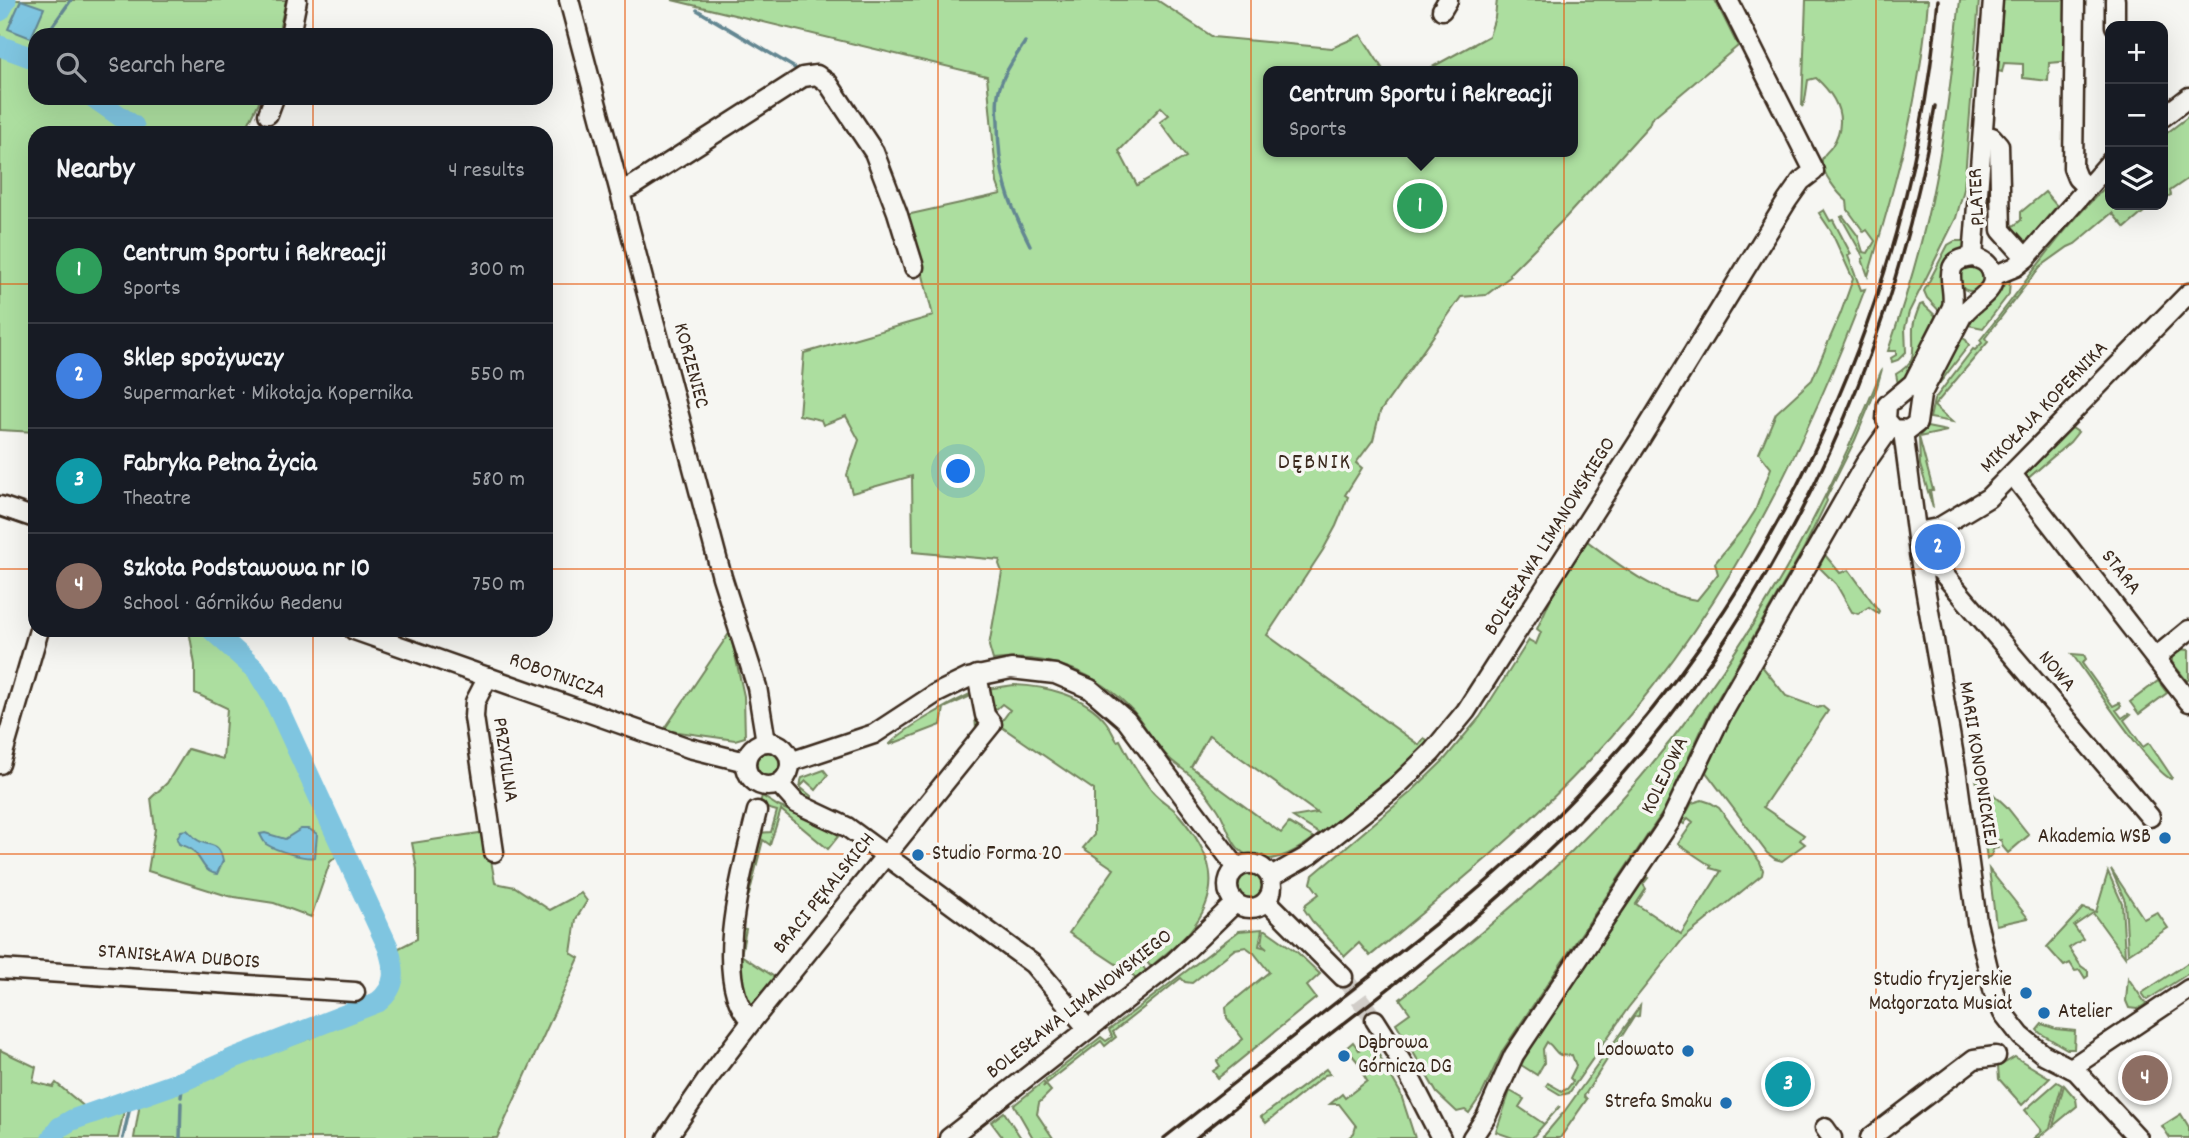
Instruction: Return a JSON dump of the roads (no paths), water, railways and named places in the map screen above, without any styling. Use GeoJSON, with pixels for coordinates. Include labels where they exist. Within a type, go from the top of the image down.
{"type":"FeatureCollection","features":[{"type":"Feature","properties":{"kind":"street"},"geometry":{"type":"LineString","coordinates":[[291,28],[297,0]]}},
{"type":"Feature","properties":{"kind":"street","name":"KORZENIEC"},"geometry":{"type":"LineString","coordinates":[[569,0],[722,577],[757,687],[766,742]]}},
{"type":"Feature","properties":{"kind":"street","name":"BOLESŁAWA LIMANOWSKIEGO"},"geometry":{"type":"LineString","coordinates":[[1271,877],[1310,855],[1397,786],[1432,752],[1466,711],[1639,441],[1787,201],[1801,181],[1814,171],[1728,0]]}},
{"type":"Feature","properties":{"kind":"street"},"geometry":{"type":"LineString","coordinates":[[1973,257],[1993,0]]}},
{"type":"Feature","properties":{"kind":"street"},"geometry":{"type":"LineString","coordinates":[[2075,0],[2073,168],[2077,178],[2086,187]]}},
{"type":"Feature","properties":{"kind":"street"},"geometry":{"type":"LineString","coordinates":[[2115,0],[2115,21]]}},
{"type":"Feature","properties":{"kind":"street"},"geometry":{"type":"LineString","coordinates":[[620,191],[631,187],[803,77],[817,75],[828,83],[874,152],[914,267]]}},
{"type":"Feature","properties":{"kind":"street"},"geometry":{"type":"LineString","coordinates":[[2168,113],[2189,97]]}},
{"type":"Feature","properties":{"kind":"street","name":"PLATER"},"geometry":{"type":"LineString","coordinates":[[1983,135],[1992,136],[1999,145],[2001,230],[2026,258]]}},
{"type":"Feature","properties":{"kind":"street"},"geometry":{"type":"LineString","coordinates":[[1897,429],[1885,417],[1887,405],[1913,383],[1952,307],[1952,270],[1962,259],[1973,257],[1986,262],[1993,276],[2015,267],[2026,258],[2105,167]]}},
{"type":"Feature","properties":{"kind":"street","name":"KOLEJOWA"},"geometry":{"type":"LineString","coordinates":[[1472,1138],[1486,1117],[1514,1055],[1670,822],[1721,716],[1874,451],[1897,429],[1912,428],[1917,423],[1923,392],[1965,312],[1973,302],[1988,292],[1993,276]]}},
{"type":"Feature","properties":{"kind":"street","name":"MIKOŁAJA KOPERNIKA"},"geometry":{"type":"LineString","coordinates":[[1917,532],[1938,528],[1983,502],[2187,299]]}},
{"type":"Feature","properties":{"kind":"street","name":"MARII KONOPNICKIEJ"},"geometry":{"type":"LineString","coordinates":[[1897,429],[1905,457],[1956,768],[1978,922],[1992,985],[2003,1013],[2021,1036],[2038,1051],[2071,1068],[2138,1138]]}},
{"type":"Feature","properties":{"kind":"street"},"geometry":{"type":"LineString","coordinates":[[1874,451],[1888,448],[1905,457]]}},
{"type":"Feature","properties":{"kind":"street","name":"STARA"},"geometry":{"type":"LineString","coordinates":[[2012,474],[2189,702]]}},
{"type":"Feature","properties":{"kind":"street"},"geometry":{"type":"LineString","coordinates":[[0,506],[28,516]]}},
{"type":"Feature","properties":{"kind":"street","name":"NOWA"},"geometry":{"type":"LineString","coordinates":[[1922,568],[1933,567],[1940,570],[2150,817]]}},
{"type":"Feature","properties":{"kind":"street"},"geometry":{"type":"LineString","coordinates":[[2156,657],[2189,630]]}},
{"type":"Feature","properties":{"kind":"street"},"geometry":{"type":"LineString","coordinates":[[0,764],[37,637]]}},
{"type":"Feature","properties":{"kind":"street","name":"ROBOTNICZA"},"geometry":{"type":"LineString","coordinates":[[374,637],[688,748],[746,762]]}},
{"type":"Feature","properties":{"kind":"street"},"geometry":{"type":"LineString","coordinates":[[790,762],[874,734],[935,694],[977,675],[1002,670],[1040,671],[1070,679],[1101,697],[1131,725],[1237,869]]}},
{"type":"Feature","properties":{"kind":"street","name":"BRACI PĘKALSKICH"},"geometry":{"type":"LineString","coordinates":[[667,1138],[752,1021],[992,724],[985,715],[977,675]]}},
{"type":"Feature","properties":{"kind":"street","name":"PRZYTULNA"},"geometry":{"type":"LineString","coordinates":[[488,677],[475,702],[474,717],[494,852]]}},
{"type":"Feature","properties":{"kind":"street"},"geometry":{"type":"LineString","coordinates":[[766,742],[781,746],[787,752],[790,762],[789,773],[779,784],[769,787],[758,784],[749,775],[746,762],[752,749],[766,742]]}},
{"type":"Feature","properties":{"kind":"street"},"geometry":{"type":"LineString","coordinates":[[779,784],[788,796],[804,808],[843,824],[1036,966],[1088,1029]]}},
{"type":"Feature","properties":{"kind":"street"},"geometry":{"type":"LineString","coordinates":[[752,1021],[740,1006],[733,980],[731,955],[740,886],[757,811]]}},
{"type":"Feature","properties":{"kind":"street"},"geometry":{"type":"LineString","coordinates":[[1245,864],[1255,864],[1265,869],[1271,877],[1272,890],[1267,901],[1253,908],[1245,908],[1235,903],[1230,896],[1228,885],[1231,875],[1245,864]]}},
{"type":"Feature","properties":{"kind":"street"},"geometry":{"type":"LineString","coordinates":[[1267,901],[1343,977]]}},
{"type":"Feature","properties":{"kind":"street","name":"BOLESŁAWA LIMANOWSKIEGO"},"geometry":{"type":"LineString","coordinates":[[949,1138],[1186,952],[1235,903]]}},
{"type":"Feature","properties":{"kind":"street","name":"STANISŁAWA DUBOIS"},"geometry":{"type":"LineString","coordinates":[[0,969],[355,992]]}},
{"type":"Feature","properties":{"kind":"street"},"geometry":{"type":"LineString","coordinates":[[2071,1068],[2189,989]]}},
{"type":"Feature","properties":{"kind":"street"},"geometry":{"type":"LineString","coordinates":[[1375,1020],[1403,1064],[1442,1138],[1458,1138]]}},
{"type":"Feature","properties":{"kind":"street"},"geometry":{"type":"LineString","coordinates":[[1877,1136],[1974,1059],[1996,1056]]}},
{"type":"Feature","properties":{"kind":"water"},"geometry":{"type":"Polygon","coordinates":[[[21,0],[44,8],[35,28],[28,28],[28,37],[8,29],[21,0]]]}},
{"type":"Feature","properties":{"kind":"water"},"geometry":{"type":"Polygon","coordinates":[[[301,829],[309,829],[317,834],[315,857],[298,856],[276,849],[266,844],[260,834],[285,839],[301,829]]]}},
{"type":"Feature","properties":{"kind":"water"},"geometry":{"type":"Polygon","coordinates":[[[187,830],[200,842],[219,850],[223,861],[217,874],[206,869],[192,850],[179,844],[177,839],[181,831],[187,830]]]}},
{"type":"Feature","properties":{"kind":"waterway"},"geometry":{"type":"LineString","coordinates":[[0,11],[6,0]]}},
{"type":"Feature","properties":{"kind":"waterway"},"geometry":{"type":"LineString","coordinates":[[51,28],[71,0]]}},
{"type":"Feature","properties":{"kind":"waterway"},"geometry":{"type":"LineString","coordinates":[[697,10],[795,68]]}},
{"type":"Feature","properties":{"kind":"waterway"},"geometry":{"type":"LineString","coordinates":[[1025,42],[1003,78],[997,107],[1005,185],[1030,245]]}},
{"type":"Feature","properties":{"kind":"waterway"},"geometry":{"type":"LineString","coordinates":[[0,46],[28,56]]}},
{"type":"Feature","properties":{"kind":"waterway"},"geometry":{"type":"LineString","coordinates":[[104,105],[134,126]]}},
{"type":"Feature","properties":{"kind":"waterway"},"geometry":{"type":"LineString","coordinates":[[52,1138],[60,1127],[72,1120],[183,1081],[234,1058],[378,1002],[392,983],[393,970],[388,947],[273,697],[256,670],[220,637]]}},
{"type":"Feature","properties":{"kind":"waterway"},"geometry":{"type":"LineString","coordinates":[[181,1097],[183,1081]]}},
{"type":"Feature","properties":{"kind":"waterway"},"geometry":{"type":"LineString","coordinates":[[123,1138],[132,1098]]}},
{"type":"Feature","properties":{"kind":"waterway"},"geometry":{"type":"LineString","coordinates":[[180,1138],[181,1103]]}},
{"type":"Feature","properties":{"kind":"tunnel"},"geometry":{"type":"LineString","coordinates":[[1343,977],[1375,1020]]}},
{"type":"Feature","properties":{"kind":"railway"},"geometry":{"type":"LineString","coordinates":[[1164,1138],[1432,926],[1517,854],[1619,749],[1692,656],[1757,557],[1813,453],[1859,345],[1896,233],[1922,118],[1938,0]]}},
{"type":"Feature","properties":{"kind":"railway"},"geometry":{"type":"LineString","coordinates":[[1196,1138],[1414,969],[1498,898],[1614,783],[1683,699],[1745,610],[1798,516],[1844,418],[1883,317],[1913,213],[1935,106]]}},
{"type":"Feature","properties":{"kind":"place","name":"Centrum Sportu i Rekreacji"},"geometry":{"type":"Point","coordinates":[1420,206]}},
{"type":"Feature","properties":{"kind":"place","name":"Sklep spożywczy"},"geometry":{"type":"Point","coordinates":[1938,547]}},
{"type":"Feature","properties":{"kind":"place","name":"Akademia WSB"},"geometry":{"type":"Point","coordinates":[2165,838]}},
{"type":"Feature","properties":{"kind":"place","name":"Studio Forma 20"},"geometry":{"type":"Point","coordinates":[918,855]}},
{"type":"Feature","properties":{"kind":"place","name":"Studio fryzjerskie Małgorzata Musiał"},"geometry":{"type":"Point","coordinates":[2026,993]}},
{"type":"Feature","properties":{"kind":"place","name":"Atelier"},"geometry":{"type":"Point","coordinates":[2044,1013]}},
{"type":"Feature","properties":{"kind":"place","name":"Lodowato"},"geometry":{"type":"Point","coordinates":[1688,1051]}},
{"type":"Feature","properties":{"kind":"place","name":"Dąbrowa Górnicza DG"},"geometry":{"type":"Point","coordinates":[1344,1056]}},
{"type":"Feature","properties":{"kind":"place","name":"Szkoła Podstawowa nr 10"},"geometry":{"type":"Point","coordinates":[2145,1078]}},
{"type":"Feature","properties":{"kind":"place","name":"Fabryka Pełna Życia"},"geometry":{"type":"Point","coordinates":[1788,1084]}},
{"type":"Feature","properties":{"kind":"place","name":"Strefa Smaku"},"geometry":{"type":"Point","coordinates":[1726,1103]}},
{"type":"Feature","properties":{"kind":"district","name":"DĘBNIK"},"geometry":{"type":"Point","coordinates":[1315,463]}}]}
